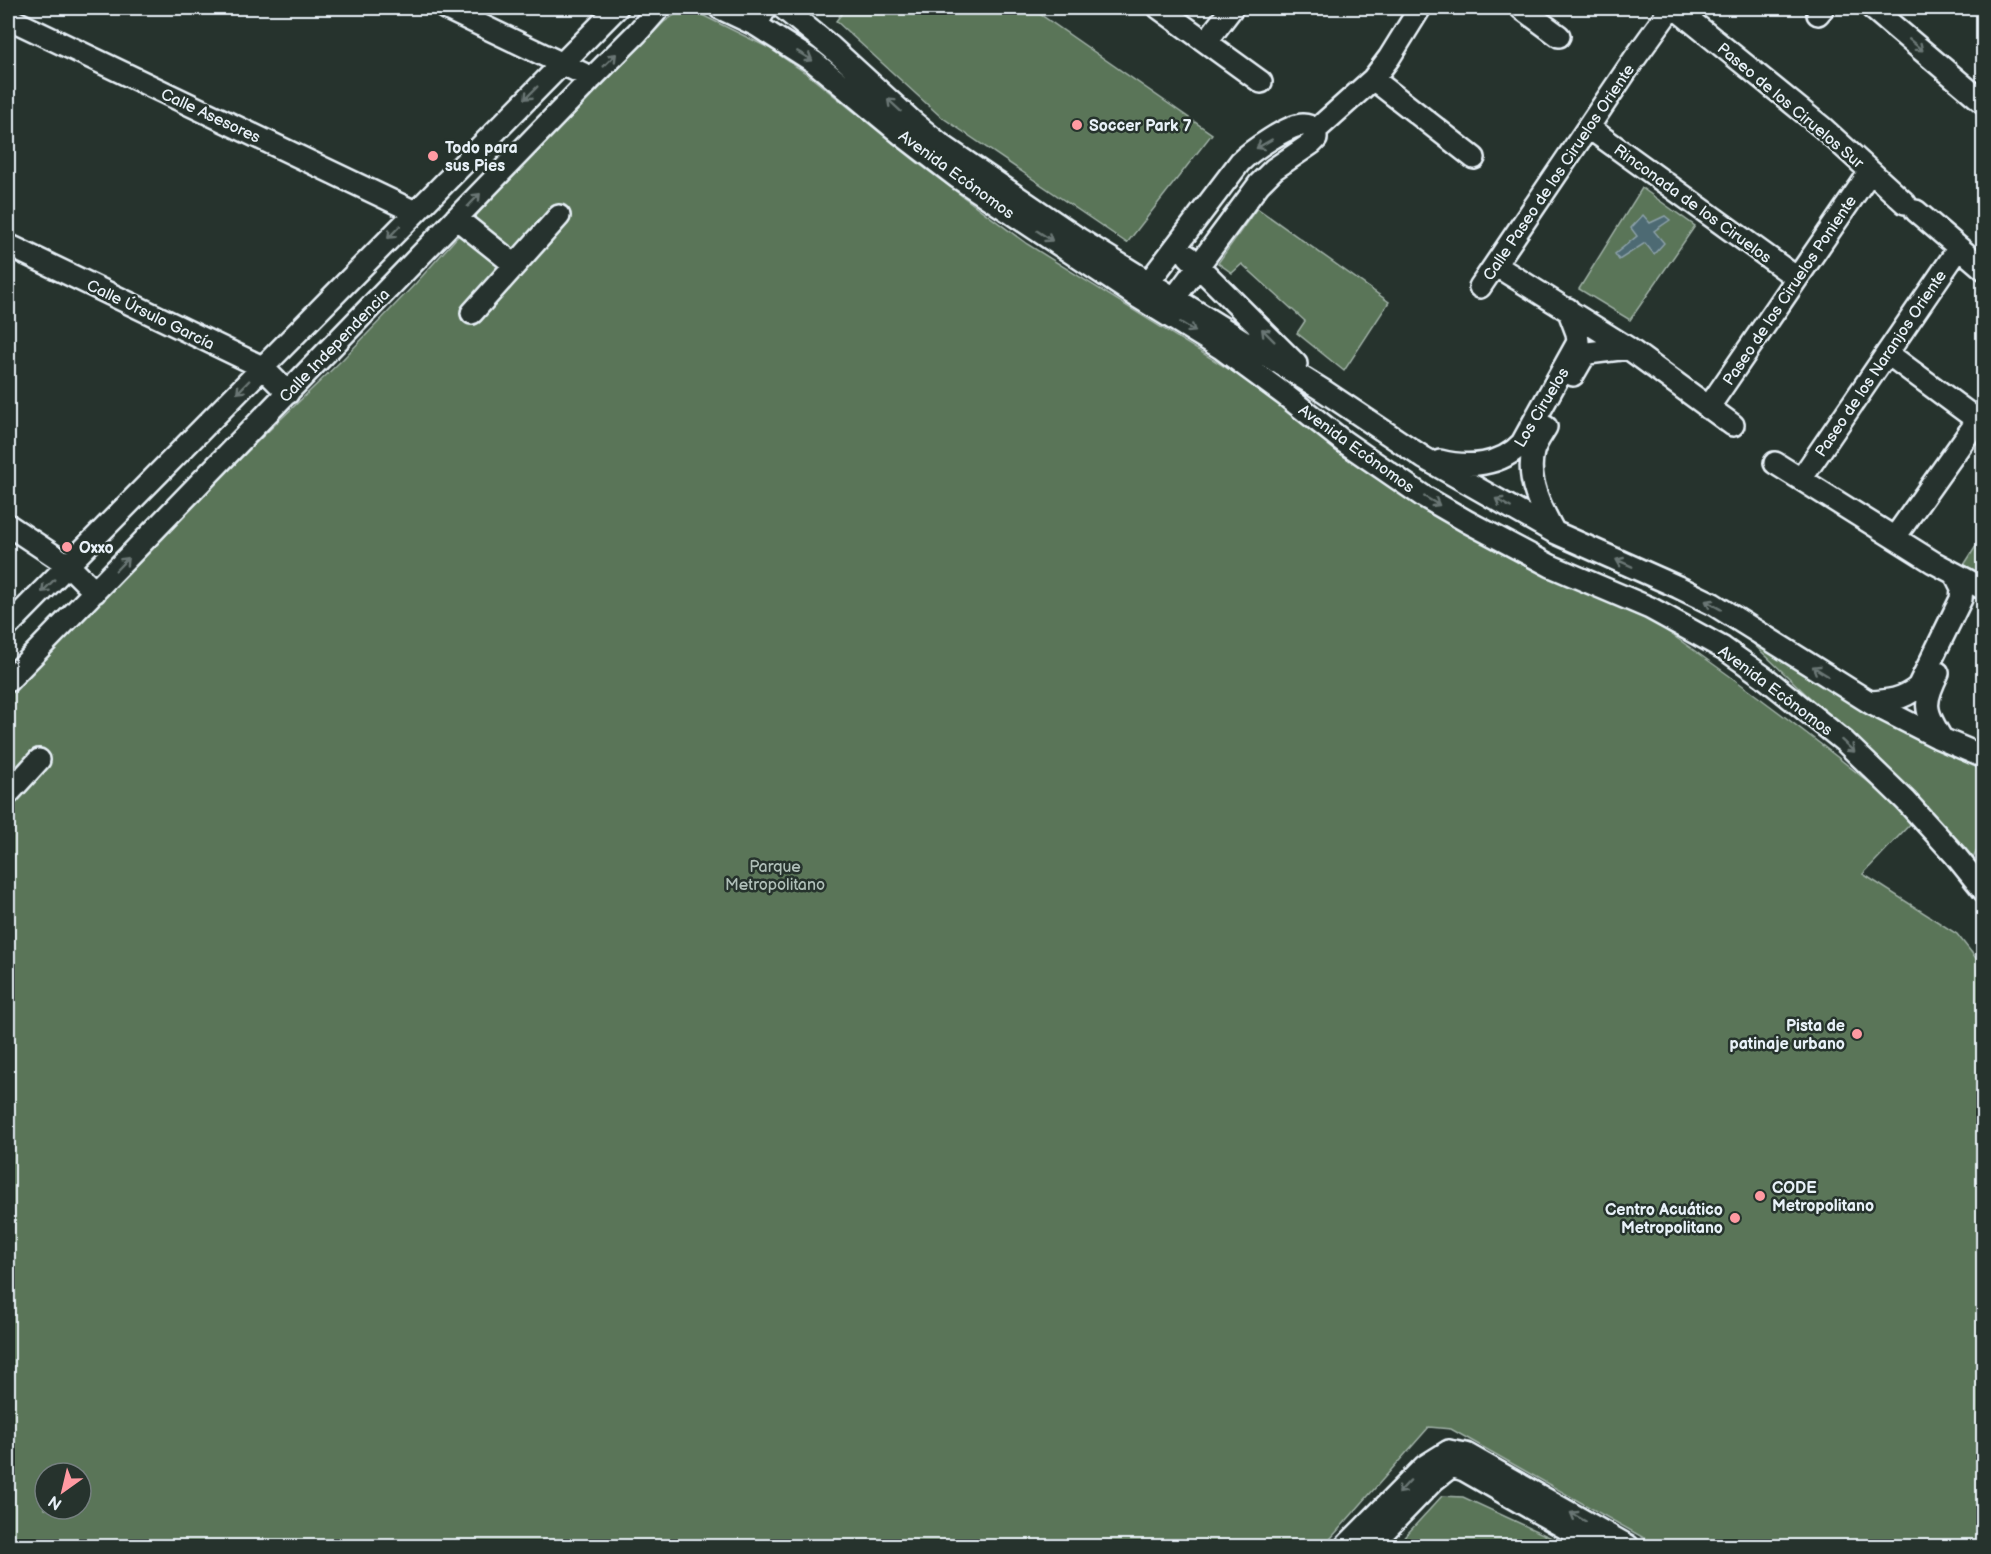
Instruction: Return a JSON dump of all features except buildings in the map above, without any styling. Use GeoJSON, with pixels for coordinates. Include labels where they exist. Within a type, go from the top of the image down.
{"type":"FeatureCollection","features":[{"type":"Feature","properties":{"kind":"street"},"geometry":{"type":"LineString","coordinates":[[445,8],[592,78]]}},
{"type":"Feature","properties":{"kind":"street"},"geometry":{"type":"LineString","coordinates":[[8,627],[617,8]]}},
{"type":"Feature","properties":{"kind":"street","name":"Calle Independencia"},"geometry":{"type":"LineString","coordinates":[[8,681],[638,33],[659,8]]}},
{"type":"Feature","properties":{"kind":"street","name":"Avenida Ecónomos"},"geometry":{"type":"LineString","coordinates":[[720,8],[761,16],[900,134],[1079,238],[1144,289],[1169,305],[1324,392],[1424,458],[1554,532],[1713,604],[1869,702],[1983,757]]}},
{"type":"Feature","properties":{"kind":"street","name":"Avenida Ecónomos"},"geometry":{"type":"LineString","coordinates":[[783,8],[831,47],[962,170]]}},
{"type":"Feature","properties":{"kind":"street"},"geometry":{"type":"LineString","coordinates":[[1159,8],[1261,82]]}},
{"type":"Feature","properties":{"kind":"street"},"geometry":{"type":"LineString","coordinates":[[1206,42],[1232,8]]}},
{"type":"Feature","properties":{"kind":"street"},"geometry":{"type":"LineString","coordinates":[[1169,305],[1259,184],[1274,169],[1312,143],[1316,139],[1317,130],[1373,79],[1420,8]]}},
{"type":"Feature","properties":{"kind":"street"},"geometry":{"type":"LineString","coordinates":[[1521,8],[1559,36]]}},
{"type":"Feature","properties":{"kind":"street","name":"Calle Paseo de los Ciruelos Oriente"},"geometry":{"type":"LineString","coordinates":[[1480,287],[1635,58],[1673,8]]}},
{"type":"Feature","properties":{"kind":"street","name":"Paseo de los Ciruelos Sur"},"geometry":{"type":"LineString","coordinates":[[1673,8],[1823,128],[1870,172],[1983,269]]}},
{"type":"Feature","properties":{"kind":"street"},"geometry":{"type":"LineString","coordinates":[[1872,8],[1983,103]]}},
{"type":"Feature","properties":{"kind":"street","name":"Calle Asesores"},"geometry":{"type":"LineString","coordinates":[[8,18],[415,212]]}},
{"type":"Feature","properties":{"kind":"street"},"geometry":{"type":"LineString","coordinates":[[1373,79],[1474,158]]}},
{"type":"Feature","properties":{"kind":"street"},"geometry":{"type":"LineString","coordinates":[[1144,289],[1233,171],[1253,150],[1295,126],[1306,124],[1317,130]]}},
{"type":"Feature","properties":{"kind":"street","name":"Rinconada de los Ciruelos"},"geometry":{"type":"LineString","coordinates":[[1588,127],[1797,278]]}},
{"type":"Feature","properties":{"kind":"street","name":"Paseo de los Ciruelos Poniente"},"geometry":{"type":"LineString","coordinates":[[1708,408],[1870,172]]}},
{"type":"Feature","properties":{"kind":"street"},"geometry":{"type":"LineString","coordinates":[[472,313],[559,216]]}},
{"type":"Feature","properties":{"kind":"street"},"geometry":{"type":"LineString","coordinates":[[456,218],[515,265]]}},
{"type":"Feature","properties":{"kind":"street","name":"Calle Úrsulo García"},"geometry":{"type":"LineString","coordinates":[[8,244],[262,367],[288,393]]}},
{"type":"Feature","properties":{"kind":"street"},"geometry":{"type":"LineString","coordinates":[[1176,244],[1324,392]]}},
{"type":"Feature","properties":{"kind":"street","name":"Paseo de los Naranjos Oriente"},"geometry":{"type":"LineString","coordinates":[[1801,479],[1959,248]]}},
{"type":"Feature","properties":{"kind":"street"},"geometry":{"type":"LineString","coordinates":[[1495,264],[1628,348],[1733,425]]}},
{"type":"Feature","properties":{"kind":"street","name":"Avenida Ecónomos"},"geometry":{"type":"LineString","coordinates":[[1169,305],[1328,430],[1423,496],[1551,566],[1664,615],[1723,648],[1764,677],[1845,742],[1906,801],[1955,855],[1983,891]]}},
{"type":"Feature","properties":{"kind":"street","name":"Los Ciruelos"},"geometry":{"type":"LineString","coordinates":[[1424,458],[1473,465],[1514,452],[1522,443],[1578,342],[1568,309]]}},
{"type":"Feature","properties":{"kind":"street","name":"Los Ciruelos"},"geometry":{"type":"LineString","coordinates":[[1554,532],[1535,492],[1533,450],[1584,356],[1595,351],[1628,348]]}},
{"type":"Feature","properties":{"kind":"street"},"geometry":{"type":"LineString","coordinates":[[1887,353],[1981,423],[1895,537]]}},
{"type":"Feature","properties":{"kind":"street"},"geometry":{"type":"LineString","coordinates":[[1328,430],[1346,406]]}},
{"type":"Feature","properties":{"kind":"street"},"geometry":{"type":"LineString","coordinates":[[1775,463],[1983,589]]}},
{"type":"Feature","properties":{"kind":"street"},"geometry":{"type":"LineString","coordinates":[[8,525],[68,565],[95,592]]}},
{"type":"Feature","properties":{"kind":"street"},"geometry":{"type":"LineString","coordinates":[[1869,702],[1892,701],[1918,687],[1961,599],[1962,588],[1955,574]]}},
{"type":"Feature","properties":{"kind":"street"},"geometry":{"type":"LineString","coordinates":[[1664,615],[1678,587]]}},
{"type":"Feature","properties":{"kind":"street"},"geometry":{"type":"LineString","coordinates":[[1942,739],[1931,722],[1927,699],[1929,691],[1971,603],[1983,597]]}},
{"type":"Feature","properties":{"kind":"street"},"geometry":{"type":"LineString","coordinates":[[8,793],[39,760]]}},
{"type":"Feature","properties":{"kind":"street"},"geometry":{"type":"LineString","coordinates":[[1346,1546],[1425,1466],[1466,1454],[1628,1546]]}},
{"type":"Feature","properties":{"kind":"street"},"geometry":{"type":"LineString","coordinates":[[1370,1546],[1434,1480],[1451,1458]]}},
{"type":"Feature","properties":{"kind":"street"},"geometry":{"type":"LineString","coordinates":[[1451,1458],[1464,1470],[1597,1546]]}},
{"type":"Feature","properties":{"kind":"green space","name":"Soccer Park 7"},"geometry":{"type":"Polygon","coordinates":[[[846,8],[1031,8],[1212,134],[1127,243],[940,116],[836,21],[846,8]]]}},
{"type":"Feature","properties":{"kind":"green space","name":"Parque Metropolitano"},"geometry":{"type":"Polygon","coordinates":[[[679,12],[696,12],[769,48],[807,74],[919,164],[1027,244],[1251,383],[1325,439],[1661,627],[1790,720],[1914,820],[1863,874],[1957,934],[1983,967],[1983,1546],[1658,1546],[1451,1429],[1429,1427],[1324,1546],[8,1546],[8,694],[138,564],[173,523],[343,359],[416,283],[493,197],[664,22],[679,12]]]}},
{"type":"Feature","properties":{"kind":"green space"},"geometry":{"type":"Polygon","coordinates":[[[1642,188],[1695,226],[1630,320],[1579,289],[1642,188]]]}},
{"type":"Feature","properties":{"kind":"green space"},"geometry":{"type":"Polygon","coordinates":[[[1257,208],[1389,302],[1344,371],[1297,333],[1305,321],[1242,264],[1232,273],[1218,263],[1257,208]]]}},
{"type":"Feature","properties":{"kind":"green space"},"geometry":{"type":"Polygon","coordinates":[[[1983,535],[1983,574],[1964,565],[1983,535]]]}},
{"type":"Feature","properties":{"kind":"green space"},"geometry":{"type":"Polygon","coordinates":[[[1744,635],[1983,765],[1983,838],[1969,867],[1870,755],[1744,635]]]}},
{"type":"Feature","properties":{"kind":"green space"},"geometry":{"type":"Polygon","coordinates":[[[1442,1496],[1463,1497],[1569,1546],[1396,1546],[1442,1496]]]}},
{"type":"Feature","properties":{"kind":"water"},"geometry":{"type":"Polygon","coordinates":[[[1643,215],[1650,223],[1665,216],[1670,220],[1654,231],[1664,243],[1654,254],[1645,243],[1619,260],[1615,254],[1637,236],[1631,228],[1643,215]]]}},
{"type":"Feature","properties":{"kind":"place","name":"Soccer Park 7"},"geometry":{"type":"Point","coordinates":[1077,125]}},
{"type":"Feature","properties":{"kind":"place","name":"Todo para sus Pies"},"geometry":{"type":"Point","coordinates":[433,156]}},
{"type":"Feature","properties":{"kind":"place","name":"Oxxo"},"geometry":{"type":"Point","coordinates":[67,547]}},
{"type":"Feature","properties":{"kind":"place","name":"Pista de patinaje urbano"},"geometry":{"type":"Point","coordinates":[1857,1034]}},
{"type":"Feature","properties":{"kind":"place","name":"CODE Metropolitano"},"geometry":{"type":"Point","coordinates":[1760,1196]}},
{"type":"Feature","properties":{"kind":"place","name":"Centro Acuático Metropolitano"},"geometry":{"type":"Point","coordinates":[1735,1218]}}]}
